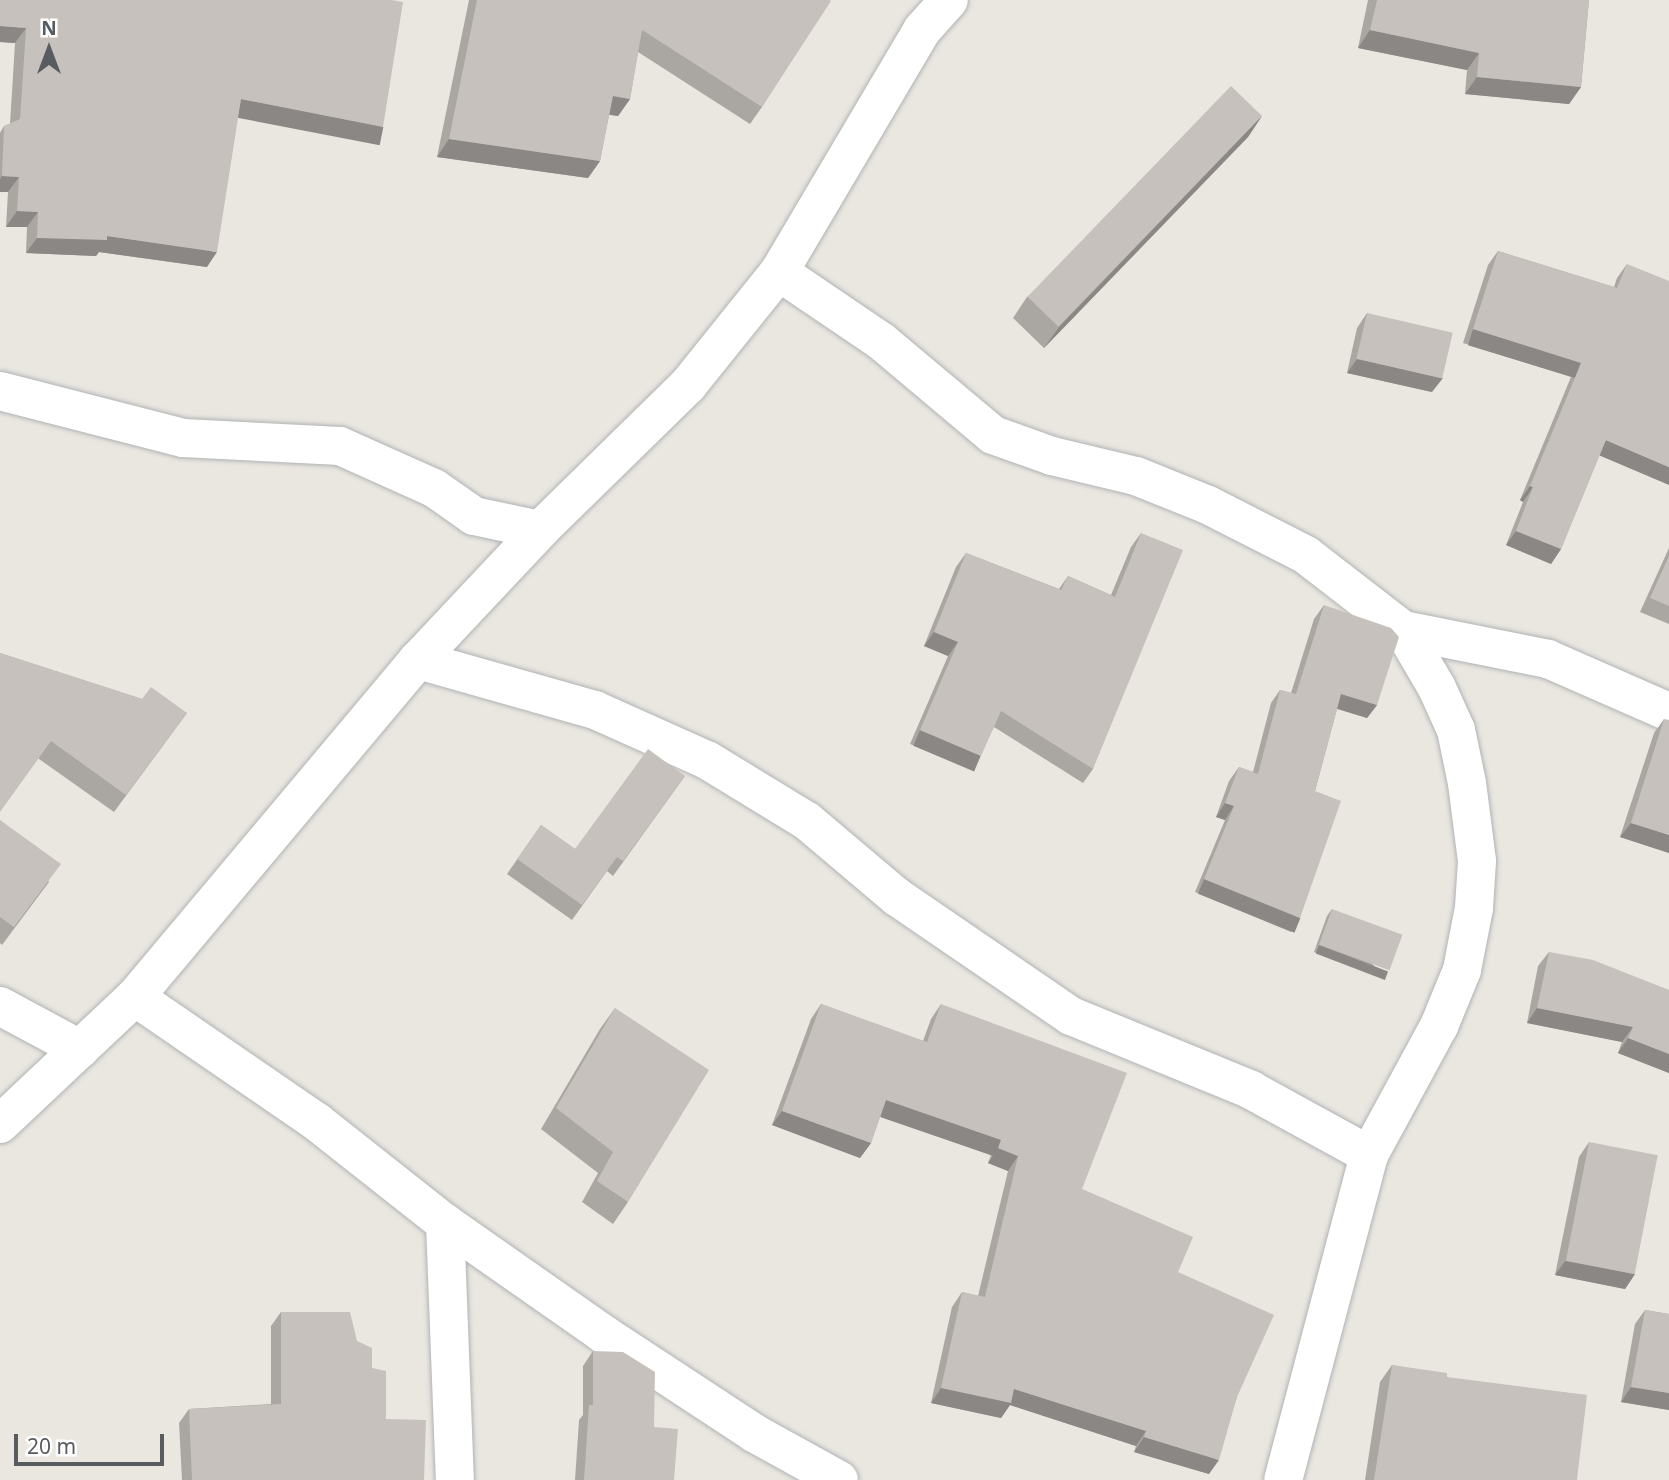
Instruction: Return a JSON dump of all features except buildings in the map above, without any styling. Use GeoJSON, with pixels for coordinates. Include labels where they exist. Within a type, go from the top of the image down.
{"type":"FeatureCollection","features":[{"type":"Feature","properties":{"kind":"street"},"geometry":{"type":"LineString","coordinates":[[0,1124],[135,997],[418,660],[540,530],[688,385],[779,272],[917,15],[949,0]]}},
{"type":"Feature","properties":{"kind":"street"},"geometry":{"type":"LineString","coordinates":[[779,272],[881,341],[993,435],[1052,456],[1136,476],[1208,505],[1306,555],[1403,630],[1437,688],[1456,730],[1467,782],[1477,873],[1474,908],[1462,970],[1439,1026],[1369,1154],[1283,1480]]}},
{"type":"Feature","properties":{"kind":"street"},"geometry":{"type":"LineString","coordinates":[[0,391],[183,438],[340,446],[434,488],[474,516],[540,530]]}},
{"type":"Feature","properties":{"kind":"street"},"geometry":{"type":"LineString","coordinates":[[1403,630],[1548,659],[1669,712]]}},
{"type":"Feature","properties":{"kind":"street"},"geometry":{"type":"LineString","coordinates":[[418,660],[595,710],[707,760],[807,821],[897,897],[1071,1016],[1251,1090],[1369,1154]]}},
{"type":"Feature","properties":{"kind":"street"},"geometry":{"type":"LineString","coordinates":[[135,997],[317,1122],[445,1223],[754,1433],[839,1480]]}},
{"type":"Feature","properties":{"kind":"street"},"geometry":{"type":"LineString","coordinates":[[0,1006],[80,1049]]}},
{"type":"Feature","properties":{"kind":"street"},"geometry":{"type":"LineString","coordinates":[[445,1223],[455,1480]]}}]}
